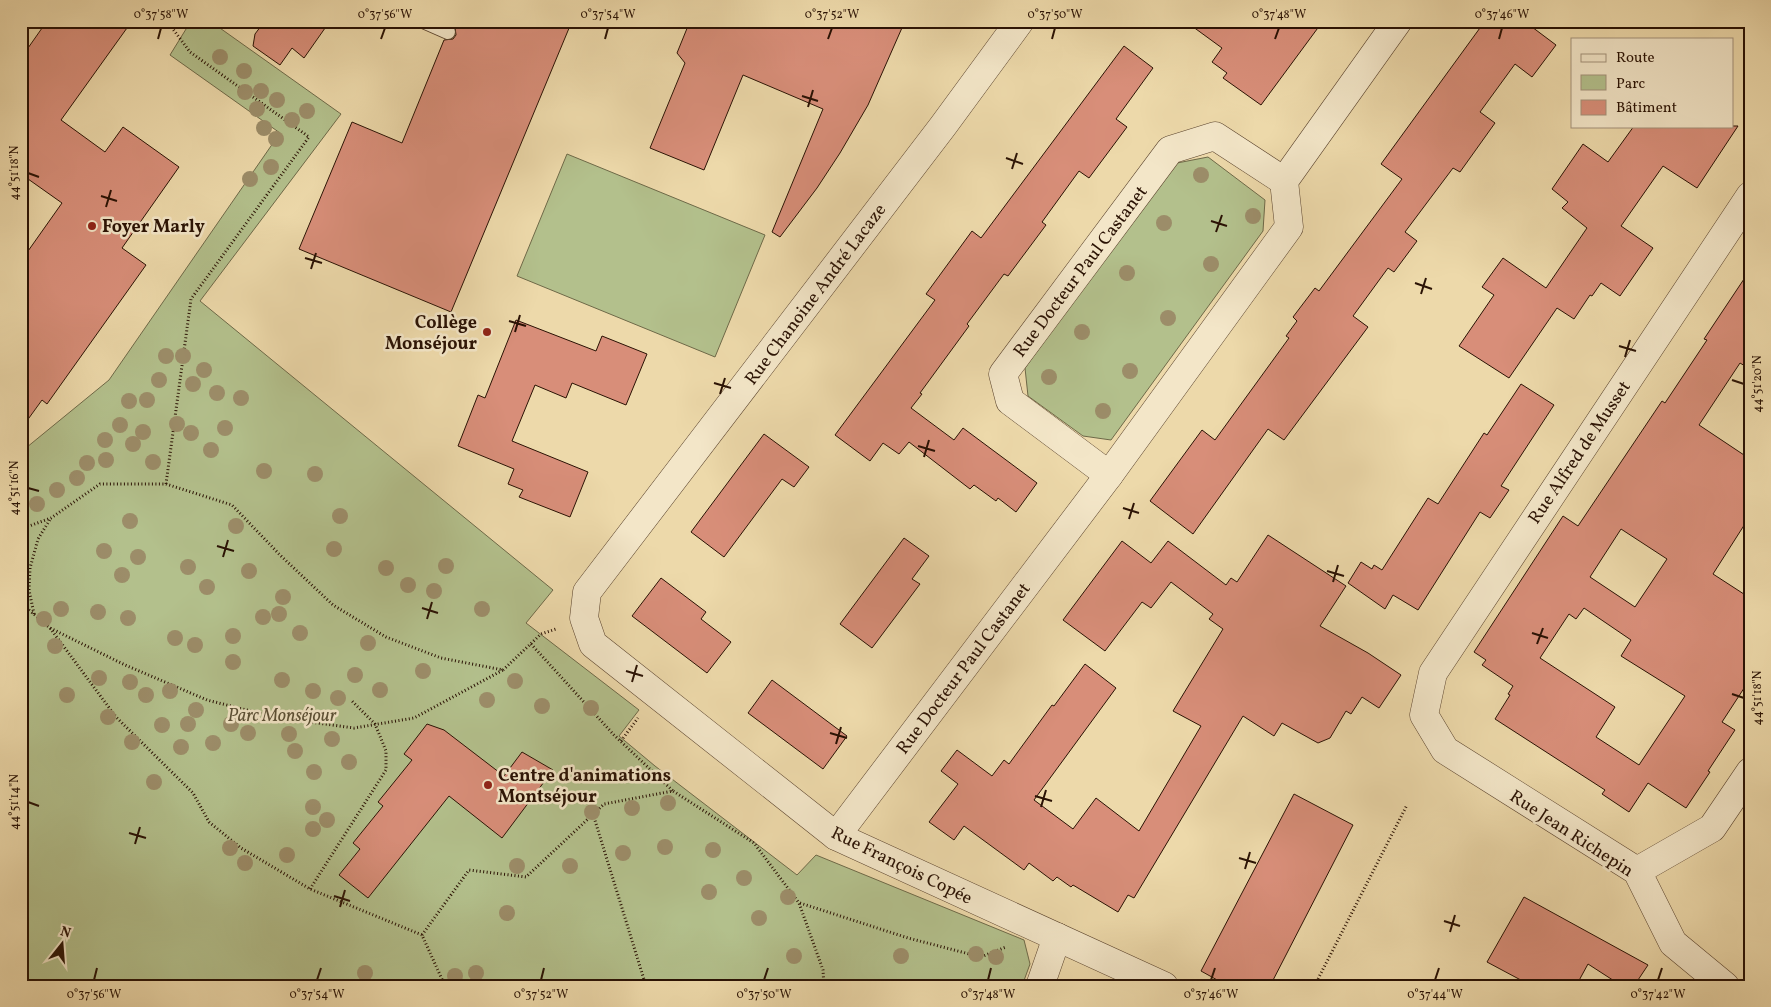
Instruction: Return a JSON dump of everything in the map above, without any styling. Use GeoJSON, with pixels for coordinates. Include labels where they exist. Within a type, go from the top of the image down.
{"type":"FeatureCollection","features":[{"type":"Feature","properties":{"kind":"street","name":"Rue Chanoine André Lacaze"},"geometry":{"type":"LineString","coordinates":[[584,618],[587,592],[943,126],[1020,21]]}},
{"type":"Feature","properties":{"kind":"street"},"geometry":{"type":"LineString","coordinates":[[1284,181],[1398,21]]}},
{"type":"Feature","properties":{"kind":"street","name":"Rue Docteur Paul Castanet"},"geometry":{"type":"LineString","coordinates":[[836,836],[1109,475],[1289,227],[1284,181],[1215,136],[1170,150],[1003,374],[1010,401],[1109,475]]}},
{"type":"Feature","properties":{"kind":"street","name":"Rue Alfred de Musset"},"geometry":{"type":"LineString","coordinates":[[1424,715],[1433,673],[1750,196]]}},
{"type":"Feature","properties":{"kind":"street","name":"Rue François Copée"},"geometry":{"type":"LineString","coordinates":[[584,618],[593,644],[836,836],[1164,986]]}},
{"type":"Feature","properties":{"kind":"street","name":"Rue Jean Richepin"},"geometry":{"type":"LineString","coordinates":[[1424,715],[1445,750],[1636,871],[1673,943],[1725,986]]}},
{"type":"Feature","properties":{"kind":"street"},"geometry":{"type":"LineString","coordinates":[[1636,871],[1712,828],[1750,772]]}},
{"type":"Feature","properties":{"kind":"street"},"geometry":{"type":"LineString","coordinates":[[1040,986],[1057,937]]}},
{"type":"Feature","properties":{"kind":"lane"},"geometry":{"type":"LineString","coordinates":[[423,21],[448,32]]}},
{"type":"Feature","properties":{"kind":"path"},"geometry":{"type":"LineString","coordinates":[[166,484],[191,299],[309,138],[190,52],[167,21]]}},
{"type":"Feature","properties":{"kind":"path"},"geometry":{"type":"LineString","coordinates":[[21,529],[51,518],[100,484],[166,484],[232,505],[280,555],[333,605],[386,637],[441,658],[503,670]]}},
{"type":"Feature","properties":{"kind":"path"},"geometry":{"type":"LineString","coordinates":[[34,614],[29,590],[30,568],[38,539],[51,518]]}},
{"type":"Feature","properties":{"kind":"path"},"geometry":{"type":"LineString","coordinates":[[21,603],[50,628],[116,717],[193,793],[209,822],[241,848],[310,889],[422,934],[444,986]]}},
{"type":"Feature","properties":{"kind":"path"},"geometry":{"type":"LineString","coordinates":[[50,628],[125,665],[207,700],[274,717],[354,728],[414,718],[503,670],[541,634],[584,618]]}},
{"type":"Feature","properties":{"kind":"path"},"geometry":{"type":"LineString","coordinates":[[531,644],[614,735],[673,791],[754,843],[799,903],[823,970],[824,986]]}},
{"type":"Feature","properties":{"kind":"path"},"geometry":{"type":"LineString","coordinates":[[310,889],[386,770],[386,751],[376,724],[352,701]]}},
{"type":"Feature","properties":{"kind":"path"},"geometry":{"type":"LineString","coordinates":[[422,934],[469,870],[526,877],[604,804],[673,791]]}},
{"type":"Feature","properties":{"kind":"path"},"geometry":{"type":"LineString","coordinates":[[1318,979],[1407,805]]}},
{"type":"Feature","properties":{"kind":"path"},"geometry":{"type":"LineString","coordinates":[[593,814],[646,986]]}},
{"type":"Feature","properties":{"kind":"path"},"geometry":{"type":"LineString","coordinates":[[799,903],[908,938],[981,957],[1007,947]]}},
{"type":"Feature","properties":{"kind":"green space","name":"Parc Monséjour"},"geometry":{"type":"Polygon","coordinates":[[[191,21],[210,21],[341,114],[200,301],[553,590],[526,623],[639,710],[619,736],[655,766],[797,875],[816,855],[1024,940],[1030,964],[1022,986],[21,986],[21,452],[109,380],[280,133],[170,55],[191,21]]]}},
{"type":"Feature","properties":{"kind":"green space"},"geometry":{"type":"Polygon","coordinates":[[[567,154],[765,235],[715,357],[517,276],[567,154]]]}},
{"type":"Feature","properties":{"kind":"green space"},"geometry":{"type":"Polygon","coordinates":[[[1208,157],[1265,200],[1263,231],[1111,440],[1083,436],[1028,396],[1025,368],[1172,164],[1208,157]]]}},
{"type":"Feature","properties":{"kind":"building","name":"Foyer Marly"},"geometry":{"type":"Polygon","coordinates":[[[47,21],[132,21],[61,120],[105,152],[123,127],[179,167],[122,248],[146,265],[47,404],[42,400],[21,429],[21,261],[62,203],[21,174],[21,58],[47,21]]]}},
{"type":"Feature","properties":{"kind":"building"},"geometry":{"type":"Polygon","coordinates":[[[255,21],[330,21],[304,58],[292,48],[280,65],[253,46],[255,34],[261,26],[255,21]]]}},
{"type":"Feature","properties":{"kind":"building"},"geometry":{"type":"Polygon","coordinates":[[[452,21],[572,21],[451,312],[299,249],[352,122],[402,143],[444,40],[453,39],[456,35],[455,27],[451,24],[452,21]]]}},
{"type":"Feature","properties":{"kind":"building"},"geometry":{"type":"Polygon","coordinates":[[[690,21],[905,21],[868,105],[817,188],[780,237],[772,232],[823,109],[743,75],[704,170],[650,148],[685,63],[677,53],[690,21]]]}},
{"type":"Feature","properties":{"kind":"building"},"geometry":{"type":"Polygon","coordinates":[[[1185,21],[1323,21],[1261,105],[1223,78],[1227,73],[1212,62],[1222,48],[1185,21]]]}},
{"type":"Feature","properties":{"kind":"building"},"geometry":{"type":"Polygon","coordinates":[[[1485,21],[1524,21],[1556,45],[1532,77],[1515,64],[1480,112],[1495,123],[1460,172],[1453,168],[1405,232],[1417,241],[1394,272],[1388,268],[1353,316],[1368,327],[1284,440],[1268,429],[1193,534],[1150,501],[1202,430],[1215,440],[1289,338],[1286,336],[1297,321],[1293,317],[1315,288],[1319,291],[1402,179],[1381,164],[1485,21]]]}},
{"type":"Feature","properties":{"kind":"building"},"geometry":{"type":"Polygon","coordinates":[[[1124,46],[1153,68],[1116,119],[1127,127],[1089,178],[1079,171],[1042,222],[1046,225],[1008,276],[1004,274],[967,324],[969,326],[911,408],[954,440],[963,428],[1037,483],[1016,512],[998,498],[996,501],[974,485],[970,489],[909,442],[899,454],[883,443],[870,461],[835,435],[935,300],[926,294],[972,231],[981,238],[1124,46]]]}},
{"type":"Feature","properties":{"kind":"building"},"geometry":{"type":"Polygon","coordinates":[[[1734,126],[1738,126],[1697,188],[1663,166],[1621,226],[1653,248],[1620,296],[1601,283],[1592,296],[1590,295],[1574,319],[1557,308],[1509,378],[1459,346],[1494,295],[1482,287],[1503,258],[1546,288],[1587,228],[1562,208],[1568,202],[1552,189],[1583,144],[1608,162],[1633,128],[1734,128],[1734,126]]]}},
{"type":"Feature","properties":{"kind":"building"},"geometry":{"type":"Polygon","coordinates":[[[1750,270],[1750,369],[1740,363],[1699,425],[1750,459],[1750,516],[1713,574],[1750,598],[1750,679],[1722,722],[1735,730],[1686,808],[1648,783],[1629,812],[1602,794],[1605,790],[1495,719],[1510,695],[1508,694],[1513,686],[1482,665],[1486,660],[1474,652],[1563,516],[1578,526],[1662,401],[1665,403],[1707,340],[1704,339],[1750,270]],[[1621,529],[1590,577],[1635,607],[1667,559],[1621,529]],[[1584,608],[1576,619],[1569,614],[1540,658],[1615,707],[1596,737],[1639,765],[1685,696],[1621,656],[1631,640],[1584,608]]]}},
{"type":"Feature","properties":{"kind":"building"},"geometry":{"type":"Polygon","coordinates":[[[516,320],[596,351],[602,336],[647,354],[626,405],[572,383],[566,398],[535,385],[512,441],[588,472],[570,517],[519,497],[523,490],[508,484],[514,469],[458,446],[478,395],[485,398],[516,320]]]}},
{"type":"Feature","properties":{"kind":"building"},"geometry":{"type":"Polygon","coordinates":[[[1521,384],[1554,405],[1501,486],[1509,490],[1490,518],[1480,512],[1418,610],[1393,595],[1385,609],[1348,583],[1361,562],[1372,569],[1374,565],[1382,570],[1428,498],[1438,504],[1484,433],[1487,435],[1521,384]]]}},
{"type":"Feature","properties":{"kind":"building"},"geometry":{"type":"Polygon","coordinates":[[[764,434],[809,467],[794,487],[782,479],[724,557],[691,532],[764,434]]]}},
{"type":"Feature","properties":{"kind":"building"},"geometry":{"type":"Polygon","coordinates":[[[1268,535],[1346,586],[1320,626],[1368,653],[1401,675],[1379,708],[1362,697],[1351,714],[1346,711],[1330,738],[1318,743],[1282,723],[1274,736],[1243,716],[1134,898],[1128,895],[1118,912],[1073,885],[1071,887],[1057,877],[1053,881],[1029,863],[1024,870],[964,826],[954,840],[929,822],[958,784],[941,771],[957,750],[992,776],[1004,760],[1009,764],[1085,664],[1116,688],[1034,800],[1073,829],[1096,798],[1139,831],[1201,726],[1173,711],[1223,629],[1209,619],[1213,614],[1171,582],[1151,608],[1142,602],[1105,651],[1063,620],[1122,541],[1151,563],[1168,541],[1226,585],[1231,578],[1237,582],[1268,535]]]}},
{"type":"Feature","properties":{"kind":"building"},"geometry":{"type":"Polygon","coordinates":[[[904,538],[929,556],[912,579],[920,584],[872,648],[840,624],[904,538]]]}},
{"type":"Feature","properties":{"kind":"building"},"geometry":{"type":"Polygon","coordinates":[[[661,578],[706,612],[701,619],[731,642],[707,673],[632,616],[661,578]]]}},
{"type":"Feature","properties":{"kind":"building"},"geometry":{"type":"Polygon","coordinates":[[[772,680],[847,736],[823,769],[748,713],[772,680]]]}},
{"type":"Feature","properties":{"kind":"building"},"geometry":{"type":"Polygon","coordinates":[[[427,724],[444,730],[504,776],[522,752],[553,770],[502,838],[449,796],[368,898],[339,875],[360,849],[353,843],[383,806],[378,802],[412,760],[404,754],[427,724]]]}},
{"type":"Feature","properties":{"kind":"building"},"geometry":{"type":"Polygon","coordinates":[[[1294,794],[1353,825],[1270,986],[1228,986],[1201,971],[1294,794]]]}},
{"type":"Feature","properties":{"kind":"building"},"geometry":{"type":"Polygon","coordinates":[[[1524,897],[1648,965],[1634,986],[1622,986],[1588,964],[1576,986],[1532,986],[1487,962],[1524,897]]]}},
{"type":"Feature","properties":{"kind":"place","name":"Foyer Marly"},"geometry":{"type":"Point","coordinates":[92,226]}},
{"type":"Feature","properties":{"kind":"place","name":"Collège Monséjour"},"geometry":{"type":"Point","coordinates":[487,332]}},
{"type":"Feature","properties":{"kind":"place","name":"Centre d'animations Montséjour"},"geometry":{"type":"Point","coordinates":[488,785]}}]}
